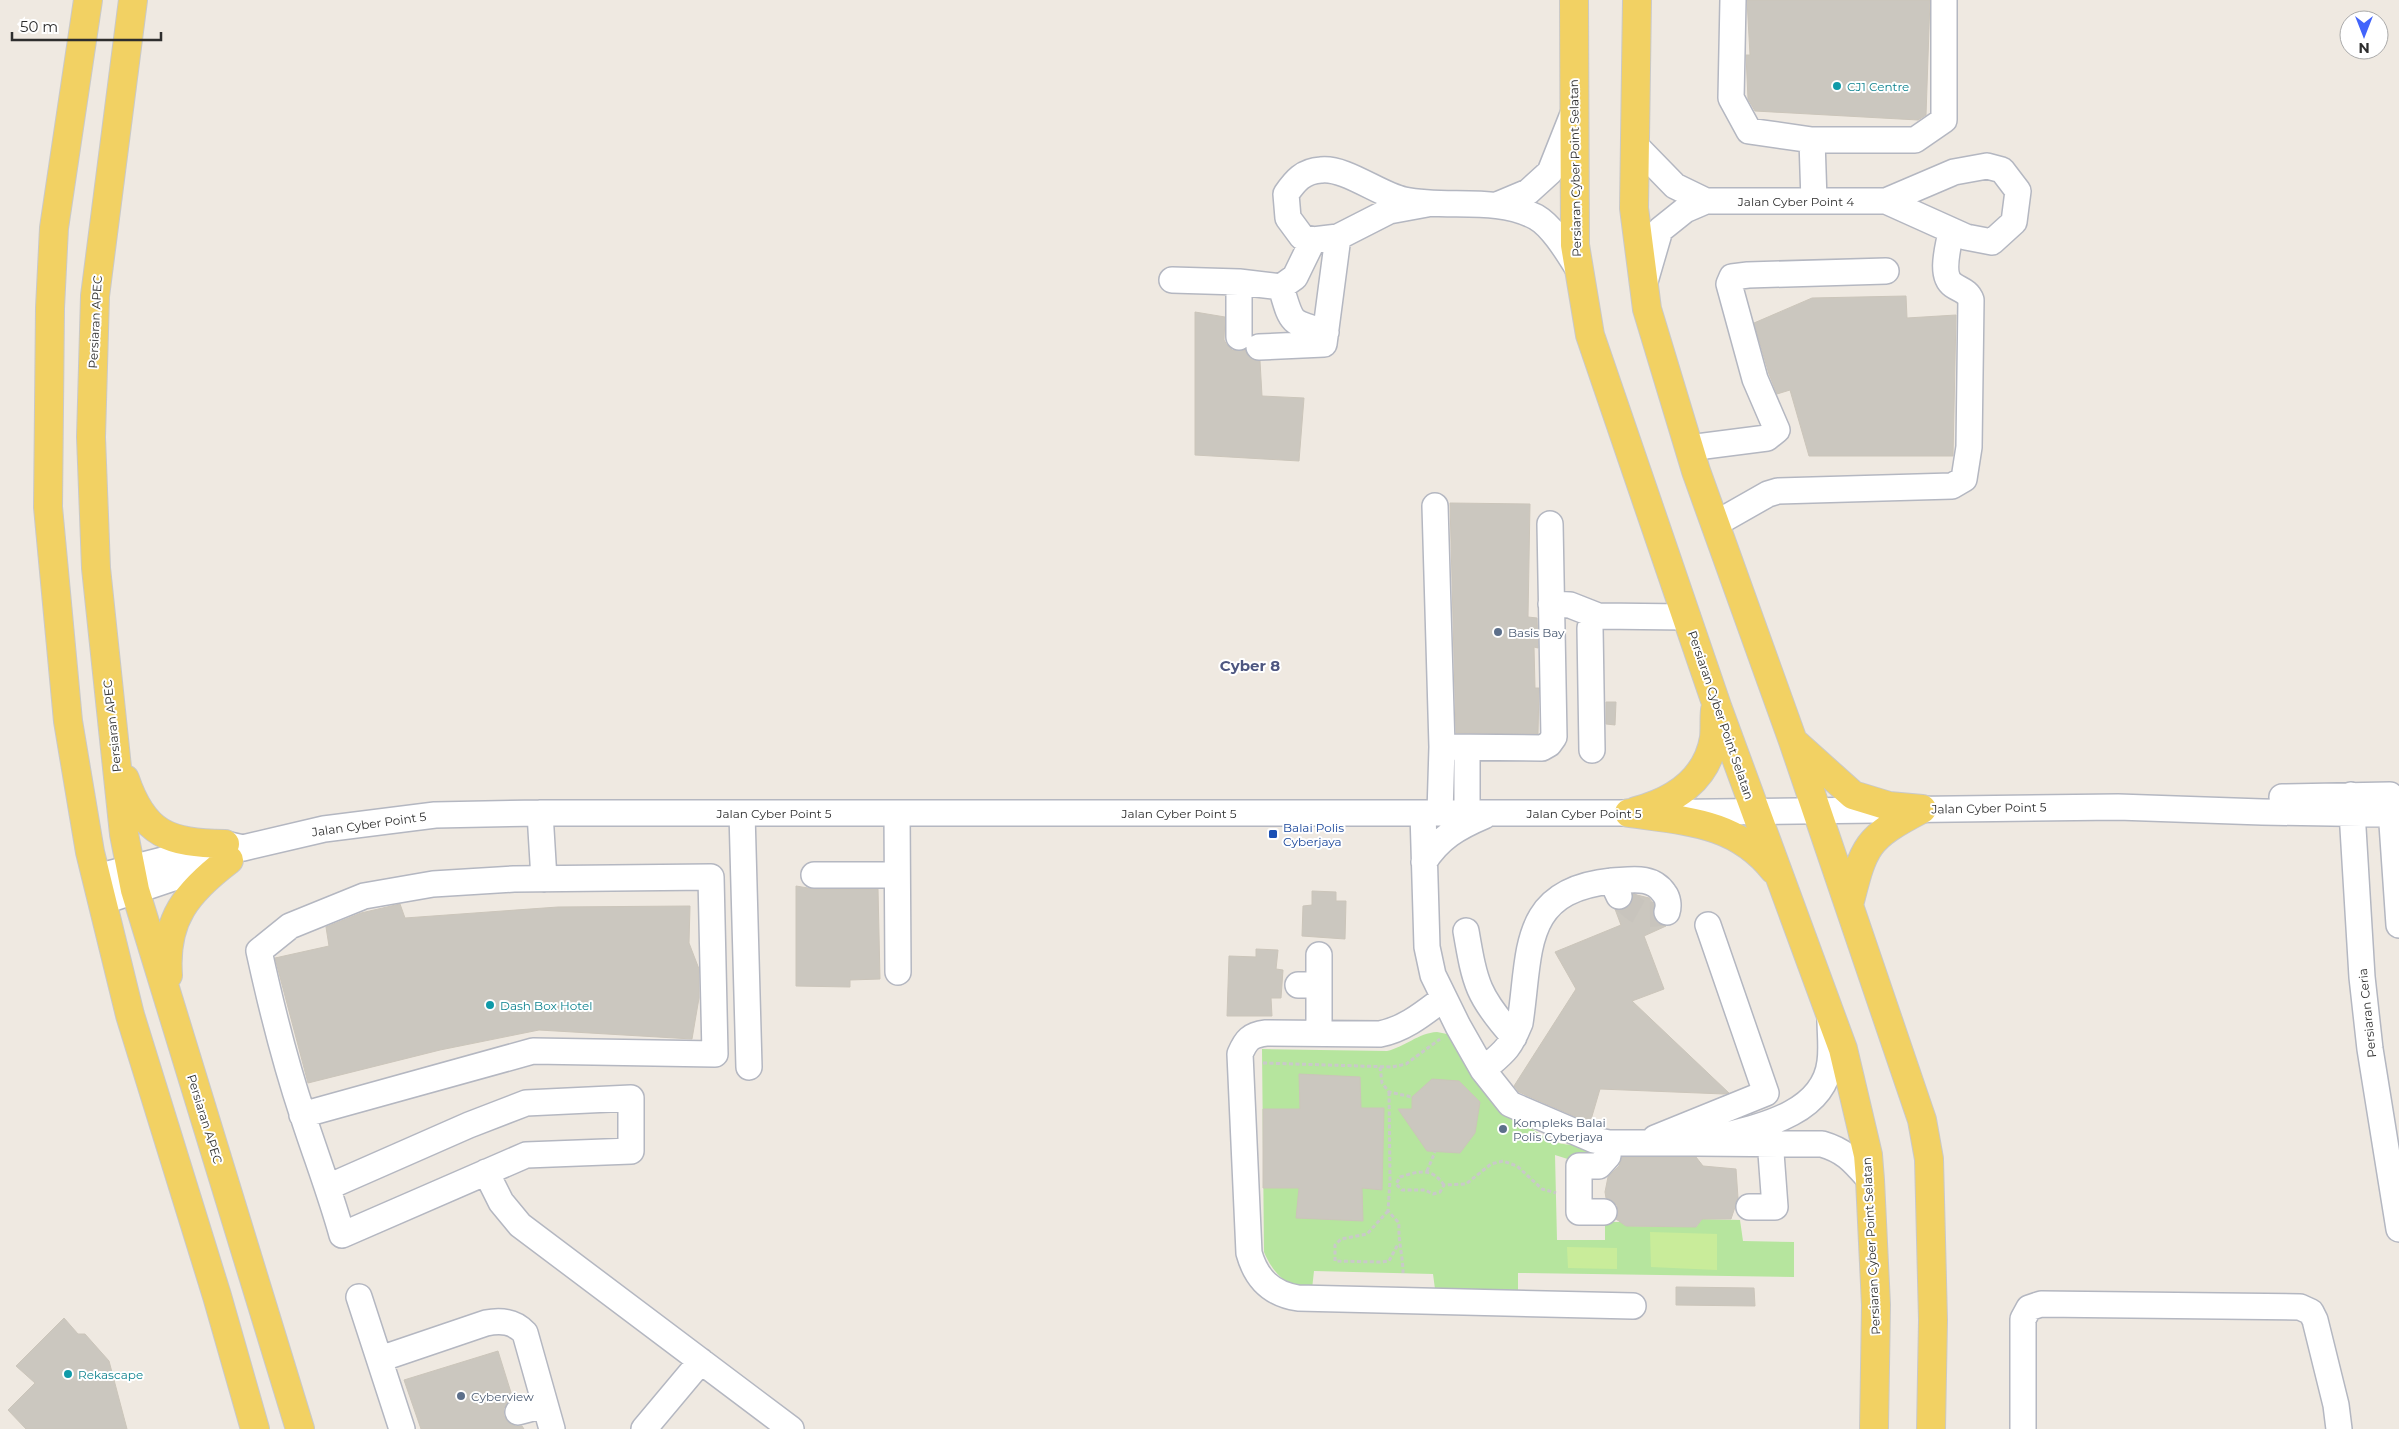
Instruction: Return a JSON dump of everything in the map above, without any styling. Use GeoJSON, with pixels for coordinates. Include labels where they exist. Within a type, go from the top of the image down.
{"type":"FeatureCollection","features":[{"type":"Feature","properties":{"kind":"main road"},"geometry":{"type":"LineString","coordinates":[[88,0],[54,228],[50,308],[48,507],[68,721],[79,792],[99,890],[152,1092],[217,1296],[255,1429]]}},
{"type":"Feature","properties":{"kind":"main road","name":"Persiaran APEC"},"geometry":{"type":"LineString","coordinates":[[133,0],[95,296],[92,357],[93,506],[96,568],[114,747],[132,879],[300,1429]]}},
{"type":"Feature","properties":{"kind":"main road","name":"Persiaran Cyber Point Selatan"},"geometry":{"type":"LineString","coordinates":[[1574,0],[1575,245],[1577,267],[1590,335],[1715,701],[1843,1050],[1868,1155],[1876,1305],[1874,1429]]}},
{"type":"Feature","properties":{"kind":"main road"},"geometry":{"type":"LineString","coordinates":[[1636,0],[1634,208],[1647,309],[1689,448],[1793,741],[1922,1120],[1929,1159],[1933,1320],[1930,1429]]}},
{"type":"Feature","properties":{"kind":"main road"},"geometry":{"type":"LineString","coordinates":[[1629,813],[1660,805],[1694,779],[1709,755],[1714,738],[1715,701]]}},
{"type":"Feature","properties":{"kind":"main road"},"geometry":{"type":"LineString","coordinates":[[1793,741],[1853,795],[1882,804],[1922,809]]}},
{"type":"Feature","properties":{"kind":"main road"},"geometry":{"type":"LineString","coordinates":[[114,747],[131,798],[143,817],[162,834],[188,842],[232,851]]}},
{"type":"Feature","properties":{"kind":"main road"},"geometry":{"type":"LineString","coordinates":[[1848,905],[1865,851],[1879,834],[1922,809]]}},
{"type":"Feature","properties":{"kind":"main road"},"geometry":{"type":"LineString","coordinates":[[1629,813],[1701,823],[1734,834],[1764,858],[1782,880]]}},
{"type":"Feature","properties":{"kind":"main road"},"geometry":{"type":"LineString","coordinates":[[170,1005],[166,952],[175,919],[186,899],[232,851]]}},
{"type":"Feature","properties":{"kind":"street"},"geometry":{"type":"LineString","coordinates":[[1733,0],[1732,98],[1749,131],[1812,140],[1915,140],[1944,120],[1944,0]]}},
{"type":"Feature","properties":{"kind":"street"},"geometry":{"type":"LineString","coordinates":[[1498,205],[1528,192],[1550,172],[1574,112]]}},
{"type":"Feature","properties":{"kind":"street"},"geometry":{"type":"LineString","coordinates":[[1812,140],[1814,201]]}},
{"type":"Feature","properties":{"kind":"street","name":"Jalan Cyber Point 4"},"geometry":{"type":"LineString","coordinates":[[1635,145],[1675,186],[1706,201]]}},
{"type":"Feature","properties":{"kind":"street","name":"Jalan Cyber Point 4"},"geometry":{"type":"LineString","coordinates":[[1643,288],[1660,230],[1684,210],[1706,201],[1886,201],[1954,172],[1987,166],[2002,170],[2018,191],[2014,222],[1992,242],[1966,237],[1886,201]]}},
{"type":"Feature","properties":{"kind":"street"},"geometry":{"type":"LineString","coordinates":[[1427,204],[1389,211],[1338,237],[1313,240],[1302,237],[1288,218],[1286,194],[1298,177],[1321,170],[1334,171],[1401,200],[1427,204],[1498,205],[1536,217],[1560,240],[1577,267]]}},
{"type":"Feature","properties":{"kind":"street"},"geometry":{"type":"LineString","coordinates":[[1715,524],[1778,490],[1952,486],[1964,479],[1969,447],[1971,300],[1968,294],[1951,284],[1948,276],[1946,260],[1951,231]]}},
{"type":"Feature","properties":{"kind":"street"},"geometry":{"type":"LineString","coordinates":[[1239,282],[1249,342],[1324,344],[1338,237]]}},
{"type":"Feature","properties":{"kind":"street"},"geometry":{"type":"LineString","coordinates":[[1172,280],[1239,282],[1281,287],[1295,277],[1313,240]]}},
{"type":"Feature","properties":{"kind":"street"},"geometry":{"type":"LineString","coordinates":[[1689,448],[1766,438],[1776,431],[1755,380],[1740,328],[1729,284],[1732,277],[1886,271]]}},
{"type":"Feature","properties":{"kind":"street"},"geometry":{"type":"LineString","coordinates":[[1281,287],[1289,314],[1298,324],[1326,332]]}},
{"type":"Feature","properties":{"kind":"street"},"geometry":{"type":"LineString","coordinates":[[1435,506],[1442,747],[1424,862],[1427,947],[1433,975],[1483,1070],[1510,1104],[1567,1130],[1608,1143],[1697,1143],[1764,1134],[1822,1144],[1838,1149],[1850,1157],[1870,1180]]}},
{"type":"Feature","properties":{"kind":"street"},"geometry":{"type":"LineString","coordinates":[[1442,747],[1542,748],[1554,738],[1550,524]]}},
{"type":"Feature","properties":{"kind":"street"},"geometry":{"type":"LineString","coordinates":[[1551,604],[1570,605],[1594,622],[1687,618]]}},
{"type":"Feature","properties":{"kind":"street"},"geometry":{"type":"LineString","coordinates":[[1552,642],[1578,641],[1594,622]]}},
{"type":"Feature","properties":{"kind":"street"},"geometry":{"type":"LineString","coordinates":[[1592,750],[1594,622]]}},
{"type":"Feature","properties":{"kind":"street"},"geometry":{"type":"LineString","coordinates":[[1424,862],[1441,840],[1479,813],[1467,748]]}},
{"type":"Feature","properties":{"kind":"street","name":"Jalan Cyber Point 5"},"geometry":{"type":"LineString","coordinates":[[2118,807],[2278,797],[2352,805],[2391,804],[2399,925]]}},
{"type":"Feature","properties":{"kind":"street","name":"Jalan Cyber Point 5"},"geometry":{"type":"LineString","coordinates":[[99,890],[232,851],[324,829],[435,815],[540,813],[1629,813],[2118,807],[2311,813],[2352,805]]}},
{"type":"Feature","properties":{"kind":"street","name":"Persiaran Ceria"},"geometry":{"type":"LineString","coordinates":[[2352,805],[2362,977],[2369,1040],[2399,1229]]}},
{"type":"Feature","properties":{"kind":"street"},"geometry":{"type":"LineString","coordinates":[[540,813],[544,879]]}},
{"type":"Feature","properties":{"kind":"street"},"geometry":{"type":"LineString","coordinates":[[742,813],[749,1067]]}},
{"type":"Feature","properties":{"kind":"street"},"geometry":{"type":"LineString","coordinates":[[896,813],[898,972]]}},
{"type":"Feature","properties":{"kind":"street"},"geometry":{"type":"LineString","coordinates":[[1372,813],[1387,818],[1399,826],[1415,846],[1424,862]]}},
{"type":"Feature","properties":{"kind":"street"},"geometry":{"type":"LineString","coordinates":[[2311,813],[2331,828],[2338,837],[2351,862],[2357,884]]}},
{"type":"Feature","properties":{"kind":"street"},"geometry":{"type":"LineString","coordinates":[[814,875],[897,875]]}},
{"type":"Feature","properties":{"kind":"street"},"geometry":{"type":"LineString","coordinates":[[302,1114],[533,1051],[715,1054],[711,876],[544,879],[433,884],[364,896],[290,926],[259,950],[268,995],[302,1114],[328,1187],[342,1235],[526,1155],[631,1151],[631,1098],[526,1103],[328,1187]]}},
{"type":"Feature","properties":{"kind":"street"},"geometry":{"type":"LineString","coordinates":[[1483,1070],[1508,1050],[1520,1023],[1533,933],[1542,914],[1551,903],[1574,889],[1589,884],[1616,889],[1645,879],[1658,884],[1666,895],[1669,907],[1667,912]]}},
{"type":"Feature","properties":{"kind":"street"},"geometry":{"type":"LineString","coordinates":[[1644,1143],[1766,1093],[1708,924]]}},
{"type":"Feature","properties":{"kind":"street"},"geometry":{"type":"LineString","coordinates":[[1466,931],[1473,971],[1481,996],[1514,1037]]}},
{"type":"Feature","properties":{"kind":"street"},"geometry":{"type":"LineString","coordinates":[[1319,955],[1309,985],[1319,1033]]}},
{"type":"Feature","properties":{"kind":"street"},"geometry":{"type":"LineString","coordinates":[[1444,998],[1408,1024],[1391,1032],[1380,1034],[1254,1034],[1246,1041],[1240,1054],[1249,1253],[1253,1266],[1262,1281],[1286,1296],[1298,1298],[1633,1306]]}},
{"type":"Feature","properties":{"kind":"street"},"geometry":{"type":"LineString","coordinates":[[1764,1134],[1808,1103],[1819,1092],[1830,1062],[1830,1015]]}},
{"type":"Feature","properties":{"kind":"street"},"geometry":{"type":"LineString","coordinates":[[1746,1101],[1764,1134],[1773,1167],[1775,1207],[1749,1207]]}},
{"type":"Feature","properties":{"kind":"street"},"geometry":{"type":"LineString","coordinates":[[1604,1212],[1579,1212],[1579,1166],[1599,1166],[1608,1156],[1608,1143]]}},
{"type":"Feature","properties":{"kind":"street"},"geometry":{"type":"LineString","coordinates":[[486,1172],[500,1202],[520,1225],[790,1429]]}},
{"type":"Feature","properties":{"kind":"street"},"geometry":{"type":"LineString","coordinates":[[359,1297],[402,1429]]}},
{"type":"Feature","properties":{"kind":"street"},"geometry":{"type":"LineString","coordinates":[[2023,1429],[2023,1319],[2029,1308],[2041,1304],[2300,1307],[2305,1309],[2315,1320],[2336,1404],[2339,1429]]}},
{"type":"Feature","properties":{"kind":"street"},"geometry":{"type":"LineString","coordinates":[[380,1359],[486,1323],[498,1321],[518,1326],[525,1333],[552,1429]]}},
{"type":"Feature","properties":{"kind":"street"},"geometry":{"type":"LineString","coordinates":[[644,1429],[701,1361]]}},
{"type":"Feature","properties":{"kind":"street"},"geometry":{"type":"LineString","coordinates":[[518,1412],[546,1405]]}},
{"type":"Feature","properties":{"kind":"path"},"geometry":{"type":"LineString","coordinates":[[1262,1063],[1380,1067],[1406,1064],[1447,1034]]}},
{"type":"Feature","properties":{"kind":"path"},"geometry":{"type":"LineString","coordinates":[[1380,1067],[1382,1083],[1389,1092],[1390,1184],[1388,1210],[1367,1234],[1342,1240],[1334,1245],[1334,1261],[1380,1262],[1389,1260],[1398,1244]]}},
{"type":"Feature","properties":{"kind":"path"},"geometry":{"type":"LineString","coordinates":[[1389,1092],[1412,1097]]}},
{"type":"Feature","properties":{"kind":"path"},"geometry":{"type":"LineString","coordinates":[[1427,1171],[1435,1152]]}},
{"type":"Feature","properties":{"kind":"path"},"geometry":{"type":"LineString","coordinates":[[1444,1185],[1466,1184],[1490,1164],[1503,1161],[1517,1166],[1542,1188],[1556,1194]]}},
{"type":"Feature","properties":{"kind":"path"},"geometry":{"type":"LineString","coordinates":[[1396,1184],[1400,1177],[1427,1171],[1437,1175],[1444,1185]]}},
{"type":"Feature","properties":{"kind":"path"},"geometry":{"type":"LineString","coordinates":[[1390,1184],[1396,1184],[1402,1190],[1425,1190],[1433,1194],[1440,1192],[1444,1185]]}},
{"type":"Feature","properties":{"kind":"path"},"geometry":{"type":"LineString","coordinates":[[1388,1210],[1399,1223],[1398,1244],[1403,1257],[1403,1273]]}},
{"type":"Feature","properties":{"kind":"green space"},"geometry":{"type":"Polygon","coordinates":[[[1437,1032],[1447,1034],[1494,1096],[1522,1122],[1556,1142],[1585,1146],[1596,1152],[1592,1157],[1574,1161],[1555,1155],[1557,1240],[1605,1240],[1605,1222],[1621,1222],[1626,1226],[1696,1227],[1702,1219],[1740,1220],[1743,1241],[1794,1242],[1794,1277],[1518,1273],[1518,1291],[1435,1289],[1433,1274],[1314,1271],[1312,1289],[1288,1283],[1272,1267],[1264,1252],[1262,1049],[1387,1051],[1424,1035],[1437,1032]]]}},
{"type":"Feature","properties":{"kind":"green space"},"geometry":{"type":"Polygon","coordinates":[[[1650,1232],[1717,1234],[1717,1270],[1651,1267],[1650,1232]]]}},
{"type":"Feature","properties":{"kind":"green space"},"geometry":{"type":"Polygon","coordinates":[[[1567,1247],[1617,1248],[1617,1269],[1568,1268],[1567,1247]]]}},
{"type":"Feature","properties":{"kind":"building"},"geometry":{"type":"Polygon","coordinates":[[[1747,0],[1930,0],[1926,115],[1918,120],[1755,111],[1748,99],[1746,55],[1750,55],[1747,0]]]}},
{"type":"Feature","properties":{"kind":"building"},"geometry":{"type":"Polygon","coordinates":[[[1906,296],[1907,318],[1956,315],[1953,456],[1809,456],[1790,390],[1777,394],[1754,323],[1812,298],[1906,296]]]}},
{"type":"Feature","properties":{"kind":"building"},"geometry":{"type":"Polygon","coordinates":[[[1195,312],[1225,317],[1224,340],[1227,345],[1232,350],[1245,350],[1252,359],[1260,361],[1262,396],[1304,398],[1299,461],[1195,455],[1195,312]]]}},
{"type":"Feature","properties":{"kind":"building","name":"Basis Bay"},"geometry":{"type":"Polygon","coordinates":[[[1450,503],[1530,504],[1528,617],[1537,618],[1538,648],[1534,647],[1535,688],[1539,688],[1538,734],[1456,733],[1450,503]]]}},
{"type":"Feature","properties":{"kind":"building"},"geometry":{"type":"Polygon","coordinates":[[[1606,702],[1616,702],[1615,725],[1606,724],[1606,702]]]}},
{"type":"Feature","properties":{"kind":"building"},"geometry":{"type":"Polygon","coordinates":[[[796,886],[814,889],[878,889],[880,979],[850,980],[850,987],[796,986],[796,886]]]}},
{"type":"Feature","properties":{"kind":"building"},"geometry":{"type":"Polygon","coordinates":[[[1312,891],[1336,892],[1336,901],[1346,901],[1345,939],[1302,936],[1303,906],[1312,905],[1312,891]]]}},
{"type":"Feature","properties":{"kind":"building"},"geometry":{"type":"Polygon","coordinates":[[[1633,894],[1649,898],[1653,903],[1653,915],[1657,922],[1666,926],[1644,936],[1664,989],[1632,1001],[1729,1093],[1600,1089],[1590,1123],[1519,1092],[1514,1086],[1576,989],[1555,952],[1621,925],[1615,909],[1625,909],[1630,905],[1633,894]]]}},
{"type":"Feature","properties":{"kind":"building","name":"Dash Box Hotel"},"geometry":{"type":"Polygon","coordinates":[[[400,904],[405,918],[558,907],[690,906],[689,943],[699,969],[699,998],[692,1039],[539,1030],[440,1050],[308,1083],[275,958],[329,946],[326,927],[361,913],[400,904]]]}},
{"type":"Feature","properties":{"kind":"building"},"geometry":{"type":"Polygon","coordinates":[[[1256,949],[1278,950],[1276,969],[1283,970],[1281,998],[1271,998],[1272,1016],[1227,1016],[1229,956],[1256,957],[1256,949]]]}},
{"type":"Feature","properties":{"kind":"building"},"geometry":{"type":"Polygon","coordinates":[[[1299,1074],[1360,1077],[1361,1108],[1384,1108],[1382,1190],[1362,1188],[1363,1221],[1296,1218],[1299,1188],[1263,1188],[1263,1109],[1300,1109],[1299,1074]]]}},
{"type":"Feature","properties":{"kind":"building"},"geometry":{"type":"Polygon","coordinates":[[[1432,1079],[1459,1081],[1480,1102],[1475,1133],[1460,1153],[1427,1151],[1398,1109],[1412,1109],[1412,1097],[1432,1079]]]}},
{"type":"Feature","properties":{"kind":"building"},"geometry":{"type":"Polygon","coordinates":[[[1622,1157],[1696,1157],[1703,1166],[1736,1169],[1738,1198],[1731,1219],[1702,1219],[1696,1227],[1626,1226],[1616,1219],[1617,1205],[1606,1198],[1605,1192],[1608,1177],[1619,1166],[1622,1157]]]}},
{"type":"Feature","properties":{"kind":"building"},"geometry":{"type":"Polygon","coordinates":[[[1676,1287],[1754,1288],[1755,1306],[1676,1305],[1676,1287]]]}},
{"type":"Feature","properties":{"kind":"building","name":"Rekascape"},"geometry":{"type":"Polygon","coordinates":[[[64,1318],[78,1334],[85,1334],[109,1361],[127,1429],[26,1429],[8,1410],[35,1383],[16,1366],[64,1318]]]}},
{"type":"Feature","properties":{"kind":"building","name":"Cyberview"},"geometry":{"type":"Polygon","coordinates":[[[498,1351],[513,1399],[504,1408],[504,1416],[508,1422],[515,1426],[522,1426],[524,1429],[421,1429],[404,1380],[498,1351]]]}},
{"type":"Feature","properties":{"kind":"tunnel"},"geometry":{"type":"LineString","coordinates":[[1619,896],[1640,913],[1667,912]]}},
{"type":"Feature","properties":{"kind":"place","name":"CJ1 Centre"},"geometry":{"type":"Point","coordinates":[1837,86]}},
{"type":"Feature","properties":{"kind":"place","name":"Basis Bay"},"geometry":{"type":"Point","coordinates":[1498,632]}},
{"type":"Feature","properties":{"kind":"place","name":"Balai Polis Cyberjaya"},"geometry":{"type":"Point","coordinates":[1273,834]}},
{"type":"Feature","properties":{"kind":"place","name":"Dash Box Hotel"},"geometry":{"type":"Point","coordinates":[490,1005]}},
{"type":"Feature","properties":{"kind":"place","name":"Kompleks Balai Polis Cyberjaya"},"geometry":{"type":"Point","coordinates":[1503,1129]}},
{"type":"Feature","properties":{"kind":"place","name":"Rekascape"},"geometry":{"type":"Point","coordinates":[68,1374]}},
{"type":"Feature","properties":{"kind":"place","name":"Cyberview"},"geometry":{"type":"Point","coordinates":[461,1396]}},
{"type":"Feature","properties":{"kind":"district","name":"Cyber 8"},"geometry":{"type":"Point","coordinates":[1250,665]}}]}
